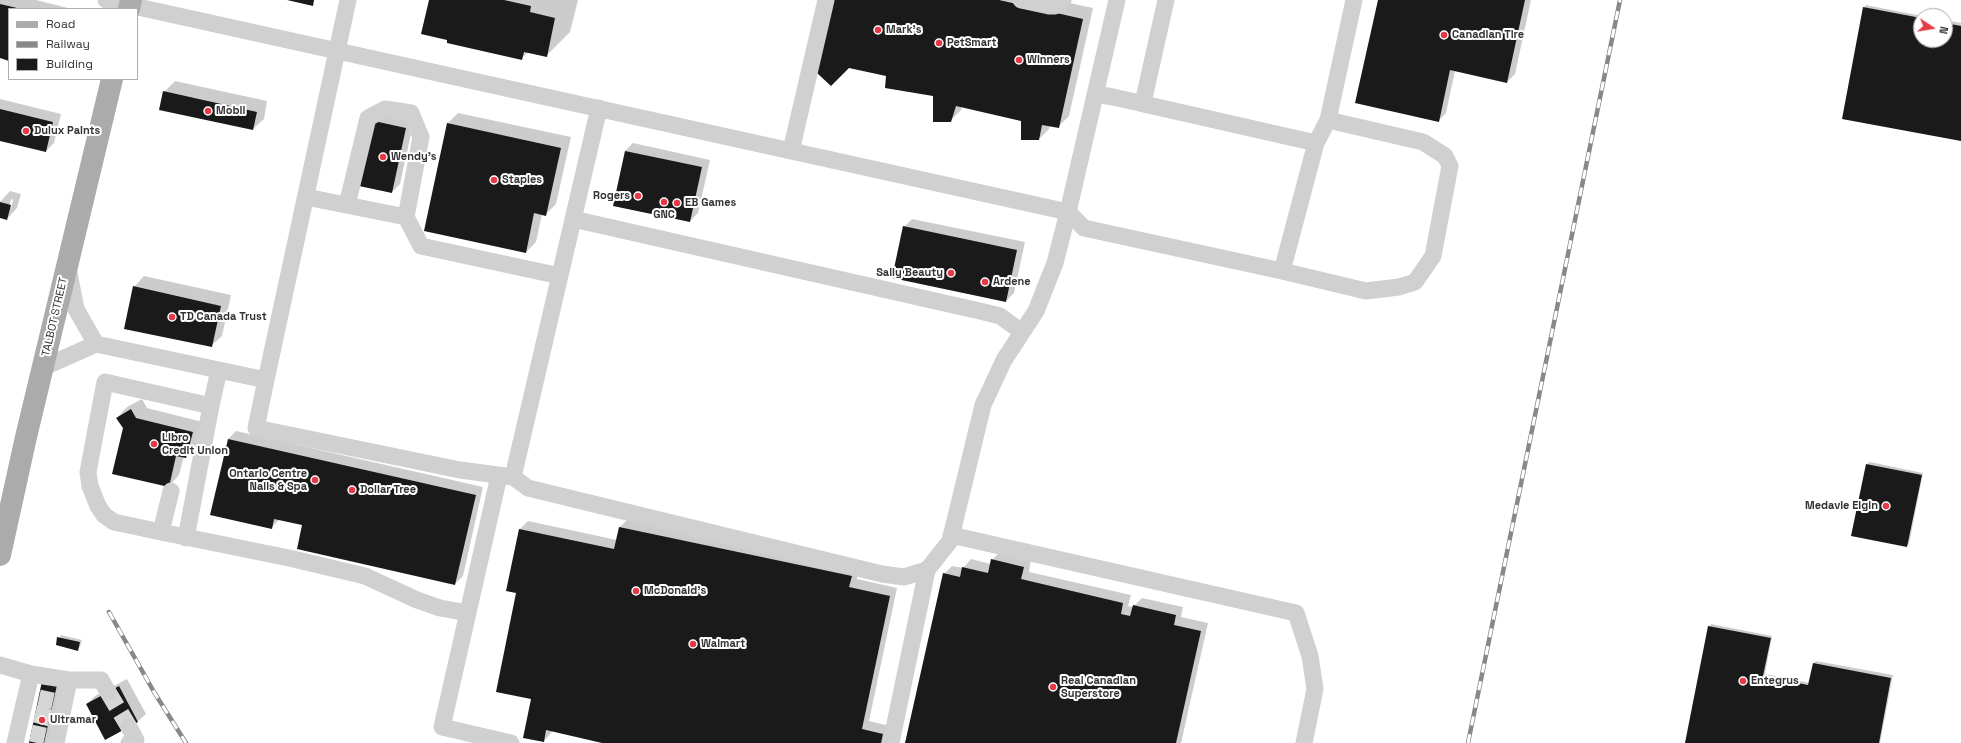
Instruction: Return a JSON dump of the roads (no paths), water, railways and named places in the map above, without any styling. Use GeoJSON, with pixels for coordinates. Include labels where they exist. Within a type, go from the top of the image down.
{"type":"FeatureCollection","features":[{"type":"Feature","properties":{"kind":"main road","name":"TALBOT STREET"},"geometry":{"type":"LineString","coordinates":[[0,555],[42,368],[112,80]]}},
{"type":"Feature","properties":{"kind":"lane"},"geometry":{"type":"LineString","coordinates":[[106,0],[1068,212],[1084,228],[1366,291],[1400,287],[1415,282],[1433,256],[1450,166],[1445,156],[1423,142],[1328,120]]}},
{"type":"Feature","properties":{"kind":"lane"},"geometry":{"type":"LineString","coordinates":[[348,0],[256,428],[460,470],[506,477],[528,488],[882,574],[904,577],[927,570]]}},
{"type":"Feature","properties":{"kind":"lane"},"geometry":{"type":"LineString","coordinates":[[791,151],[826,0]]}},
{"type":"Feature","properties":{"kind":"lane"},"geometry":{"type":"LineString","coordinates":[[1021,0],[1049,6],[1055,6],[1063,0]]}},
{"type":"Feature","properties":{"kind":"lane"},"geometry":{"type":"LineString","coordinates":[[891,743],[927,570],[950,542],[983,405],[1004,360],[1036,311],[1056,263],[1117,0]]}},
{"type":"Feature","properties":{"kind":"lane"},"geometry":{"type":"LineString","coordinates":[[1143,103],[1166,0]]}},
{"type":"Feature","properties":{"kind":"lane"},"geometry":{"type":"LineString","coordinates":[[1282,272],[1316,143],[1328,120],[1354,0]]}},
{"type":"Feature","properties":{"kind":"lane"},"geometry":{"type":"LineString","coordinates":[[1095,94],[1143,103],[1316,143]]}},
{"type":"Feature","properties":{"kind":"lane"},"geometry":{"type":"LineString","coordinates":[[511,743],[442,726],[468,613],[560,276],[598,108]]}},
{"type":"Feature","properties":{"kind":"lane"},"geometry":{"type":"LineString","coordinates":[[347,205],[368,118],[385,109],[411,113],[421,137],[406,217],[421,246],[560,276]]}},
{"type":"Feature","properties":{"kind":"lane"},"geometry":{"type":"LineString","coordinates":[[306,196],[406,217]]}},
{"type":"Feature","properties":{"kind":"lane"},"geometry":{"type":"LineString","coordinates":[[573,219],[1000,316],[1022,332]]}},
{"type":"Feature","properties":{"kind":"lane"},"geometry":{"type":"LineString","coordinates":[[67,264],[76,309],[96,344]]}},
{"type":"Feature","properties":{"kind":"lane"},"geometry":{"type":"LineString","coordinates":[[42,368],[96,344],[266,380]]}},
{"type":"Feature","properties":{"kind":"lane"},"geometry":{"type":"LineString","coordinates":[[186,538],[219,370]]}},
{"type":"Feature","properties":{"kind":"lane"},"geometry":{"type":"LineString","coordinates":[[211,406],[105,382],[88,472],[90,486],[98,506],[104,515],[114,522],[289,558],[364,576],[417,600],[440,608],[468,613]]}},
{"type":"Feature","properties":{"kind":"lane"},"geometry":{"type":"LineString","coordinates":[[161,532],[171,491]]}},
{"type":"Feature","properties":{"kind":"lane"},"geometry":{"type":"LineString","coordinates":[[951,535],[1296,613],[1310,656],[1315,689],[1304,743]]}},
{"type":"Feature","properties":{"kind":"lane"},"geometry":{"type":"LineString","coordinates":[[0,665],[30,674],[69,680],[101,680],[108,692]]}},
{"type":"Feature","properties":{"kind":"lane"},"geometry":{"type":"LineString","coordinates":[[30,674],[46,699],[42,716],[30,738]]}},
{"type":"Feature","properties":{"kind":"lane"},"geometry":{"type":"LineString","coordinates":[[30,738],[42,716],[46,699],[69,680]]}},
{"type":"Feature","properties":{"kind":"tunnel"},"geometry":{"type":"LineString","coordinates":[[108,692],[129,727]]}},
{"type":"Feature","properties":{"kind":"tunnel"},"geometry":{"type":"LineString","coordinates":[[39,698],[53,701]]}},
{"type":"Feature","properties":{"kind":"tunnel"},"geometry":{"type":"LineString","coordinates":[[35,714],[50,718]]}},
{"type":"Feature","properties":{"kind":"tunnel"},"geometry":{"type":"LineString","coordinates":[[31,733],[45,736]]}},
{"type":"Feature","properties":{"kind":"railway"},"geometry":{"type":"LineString","coordinates":[[1468,743],[1620,0]]}},
{"type":"Feature","properties":{"kind":"railway"},"geometry":{"type":"LineString","coordinates":[[109,612],[154,692],[186,743]]}},
{"type":"Feature","properties":{"kind":"place","name":"Mark's"},"geometry":{"type":"Point","coordinates":[878,30]}},
{"type":"Feature","properties":{"kind":"place","name":"Canadian Tire"},"geometry":{"type":"Point","coordinates":[1444,35]}},
{"type":"Feature","properties":{"kind":"place","name":"PetSmart"},"geometry":{"type":"Point","coordinates":[939,43]}},
{"type":"Feature","properties":{"kind":"place","name":"Winners"},"geometry":{"type":"Point","coordinates":[1019,60]}},
{"type":"Feature","properties":{"kind":"place","name":"Mobil"},"geometry":{"type":"Point","coordinates":[208,111]}},
{"type":"Feature","properties":{"kind":"place","name":"Dulux Paints"},"geometry":{"type":"Point","coordinates":[26,131]}},
{"type":"Feature","properties":{"kind":"place","name":"Wendy's"},"geometry":{"type":"Point","coordinates":[383,157]}},
{"type":"Feature","properties":{"kind":"place","name":"Staples"},"geometry":{"type":"Point","coordinates":[494,180]}},
{"type":"Feature","properties":{"kind":"place","name":"Rogers"},"geometry":{"type":"Point","coordinates":[638,196]}},
{"type":"Feature","properties":{"kind":"place","name":"GNC"},"geometry":{"type":"Point","coordinates":[664,202]}},
{"type":"Feature","properties":{"kind":"place","name":"EB Games"},"geometry":{"type":"Point","coordinates":[677,203]}},
{"type":"Feature","properties":{"kind":"place","name":"Sally Beauty"},"geometry":{"type":"Point","coordinates":[951,273]}},
{"type":"Feature","properties":{"kind":"place","name":"Ardene"},"geometry":{"type":"Point","coordinates":[985,282]}},
{"type":"Feature","properties":{"kind":"place","name":"TD Canada Trust"},"geometry":{"type":"Point","coordinates":[172,317]}},
{"type":"Feature","properties":{"kind":"place","name":"Libro Credit Union"},"geometry":{"type":"Point","coordinates":[154,444]}},
{"type":"Feature","properties":{"kind":"place","name":"Ontario Centre Nails & Spa"},"geometry":{"type":"Point","coordinates":[315,480]}},
{"type":"Feature","properties":{"kind":"place","name":"Dollar Tree"},"geometry":{"type":"Point","coordinates":[352,490]}},
{"type":"Feature","properties":{"kind":"place","name":"Medavie Elgin"},"geometry":{"type":"Point","coordinates":[1886,506]}},
{"type":"Feature","properties":{"kind":"place","name":"McDonald's"},"geometry":{"type":"Point","coordinates":[636,591]}},
{"type":"Feature","properties":{"kind":"place","name":"Walmart"},"geometry":{"type":"Point","coordinates":[693,644]}},
{"type":"Feature","properties":{"kind":"place","name":"Entegrus"},"geometry":{"type":"Point","coordinates":[1743,681]}},
{"type":"Feature","properties":{"kind":"place","name":"Real Canadian Superstore"},"geometry":{"type":"Point","coordinates":[1053,687]}},
{"type":"Feature","properties":{"kind":"place","name":"Ultramar"},"geometry":{"type":"Point","coordinates":[42,720]}}]}
